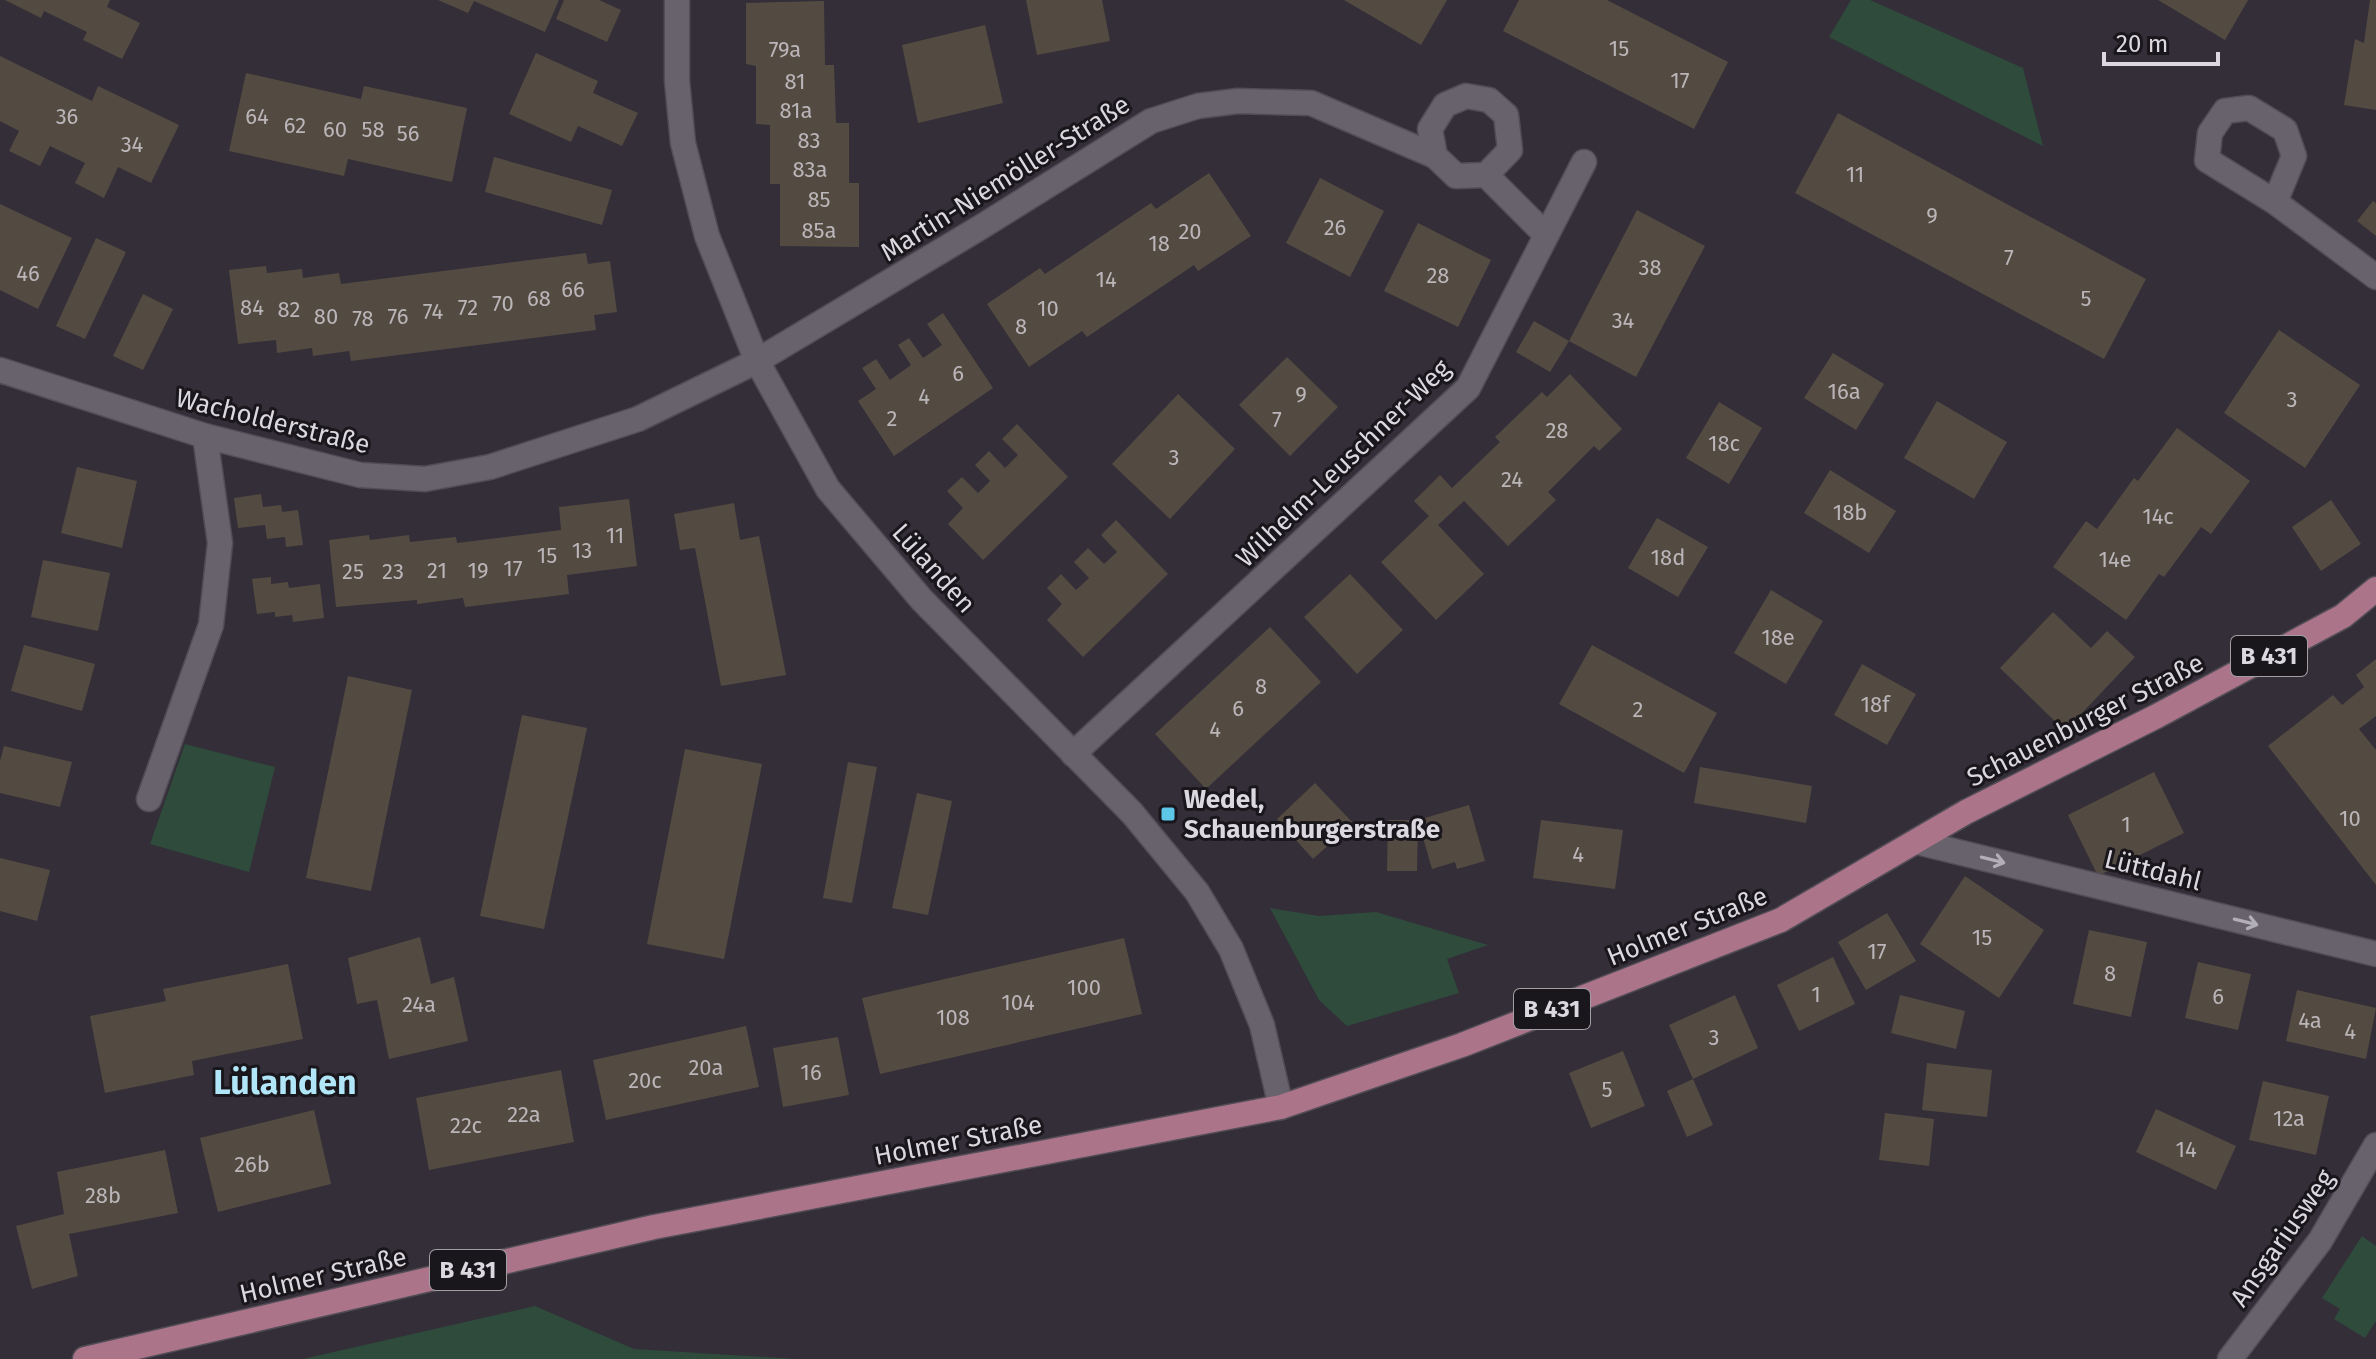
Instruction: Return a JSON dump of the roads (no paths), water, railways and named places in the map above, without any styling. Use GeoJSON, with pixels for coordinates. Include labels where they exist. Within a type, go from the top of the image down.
{"type":"FeatureCollection","features":[{"type":"Feature","properties":{"kind":"main road","name":"Schauenburger Straße"},"geometry":{"type":"LineString","coordinates":[[1818,899],[1966,812],[2157,716],[2343,616],[2376,589]]}},
{"type":"Feature","properties":{"kind":"main road","name":"Holmer Straße"},"geometry":{"type":"LineString","coordinates":[[85,1359],[654,1227],[1281,1107],[1462,1045],[1781,920],[1818,899]]}},
{"type":"Feature","properties":{"kind":"street","name":"Lülanden"},"geometry":{"type":"LineString","coordinates":[[677,0],[677,81],[683,143],[707,236],[757,361],[828,489],[922,600],[1132,813],[1197,892],[1231,949],[1262,1025],[1281,1107]]}},
{"type":"Feature","properties":{"kind":"street"},"geometry":{"type":"LineString","coordinates":[[1435,156],[1430,129],[1445,105],[1466,96],[1489,100],[1506,115],[1510,150],[1486,175],[1546,235]]}},
{"type":"Feature","properties":{"kind":"street","name":"Martin-Niemöller-Straße"},"geometry":{"type":"LineString","coordinates":[[757,361],[1151,121],[1198,106],[1238,101],[1311,103],[1435,156],[1456,176],[1486,175]]}},
{"type":"Feature","properties":{"kind":"street","name":"Wilhelm-Leuschner-Weg"},"geometry":{"type":"LineString","coordinates":[[1073,754],[1468,388],[1584,162]]}},
{"type":"Feature","properties":{"kind":"street"},"geometry":{"type":"LineString","coordinates":[[2275,202],[2376,277]]}},
{"type":"Feature","properties":{"kind":"street","name":"Wacholderstraße"},"geometry":{"type":"LineString","coordinates":[[0,370],[205,436],[360,475],[425,479],[490,467],[638,419],[757,361]]}},
{"type":"Feature","properties":{"kind":"street"},"geometry":{"type":"LineString","coordinates":[[149,799],[211,625],[220,543],[205,436]]}},
{"type":"Feature","properties":{"kind":"street","name":"Lüttdahl"},"geometry":{"type":"LineString","coordinates":[[1917,842],[2376,954]]}},
{"type":"Feature","properties":{"kind":"street","name":"Ansgariusweg"},"geometry":{"type":"LineString","coordinates":[[2230,1359],[2320,1241],[2376,1145]]}},
{"type":"Feature","properties":{"kind":"place","name":"Wedel, Schauenburgerstraße"},"geometry":{"type":"Point","coordinates":[1168,814]}},
{"type":"Feature","properties":{"kind":"district","name":"Lülanden"},"geometry":{"type":"Point","coordinates":[285,1082]}}]}
